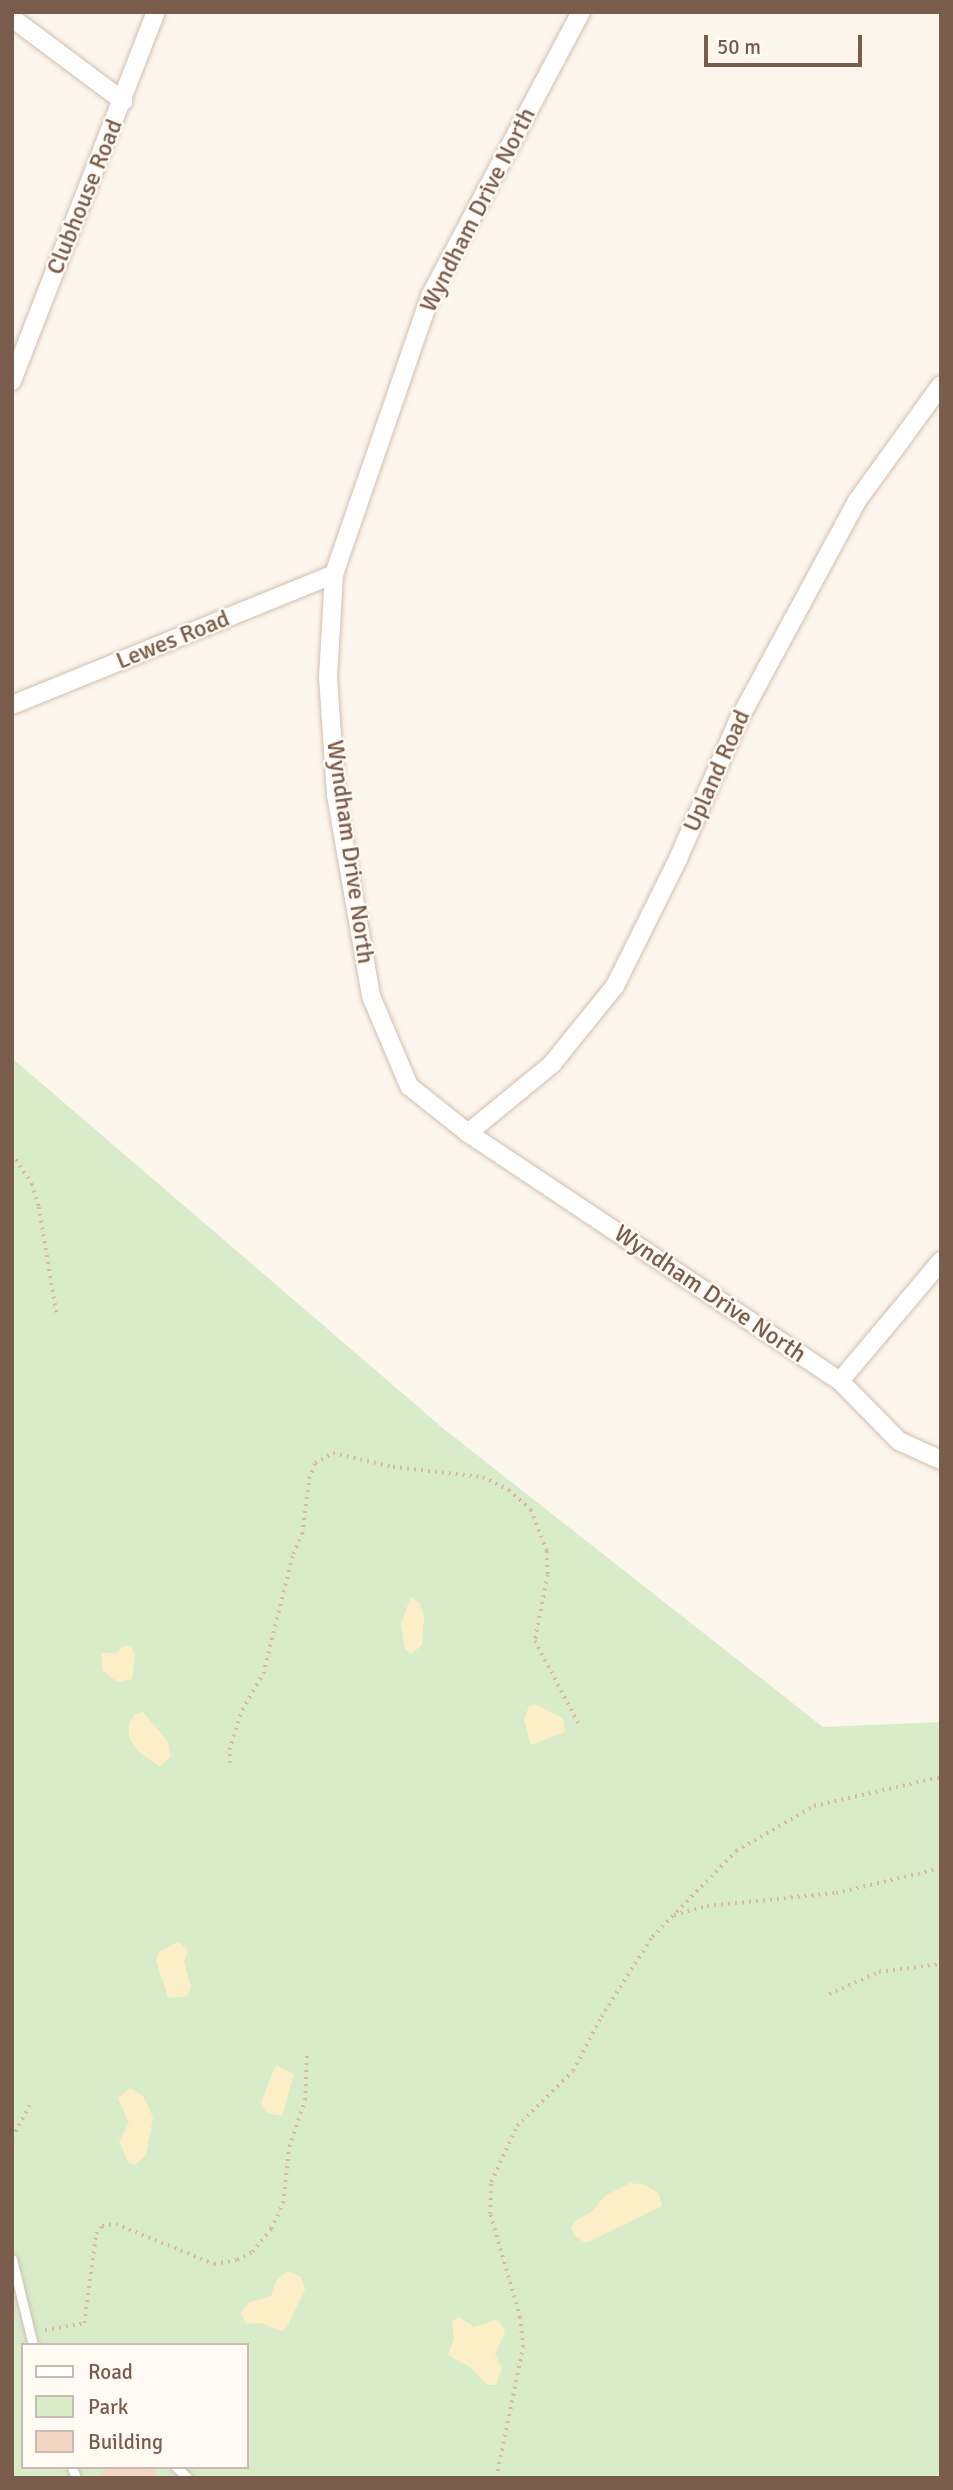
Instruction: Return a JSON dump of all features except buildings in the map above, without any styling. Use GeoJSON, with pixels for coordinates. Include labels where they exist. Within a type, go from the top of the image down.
{"type":"FeatureCollection","features":[{"type":"Feature","properties":{"kind":"street","name":"Clubhouse Road"},"geometry":{"type":"LineString","coordinates":[[12,381],[156,12]]}},
{"type":"Feature","properties":{"kind":"street","name":"Wyndham Drive North"},"geometry":{"type":"LineString","coordinates":[[581,12],[430,295],[334,574],[328,677],[336,795],[371,996],[409,1086],[468,1133],[840,1381],[899,1441],[941,1460]]}},
{"type":"Feature","properties":{"kind":"street"},"geometry":{"type":"LineString","coordinates":[[12,18],[123,101]]}},
{"type":"Feature","properties":{"kind":"street","name":"Upland Road"},"geometry":{"type":"LineString","coordinates":[[468,1133],[552,1064],[615,986],[751,696],[857,501],[941,385]]}},
{"type":"Feature","properties":{"kind":"street","name":"Lewes Road"},"geometry":{"type":"LineString","coordinates":[[12,705],[334,574]]}},
{"type":"Feature","properties":{"kind":"street"},"geometry":{"type":"LineString","coordinates":[[840,1381],[941,1261]]}},
{"type":"Feature","properties":{"kind":"lane"},"geometry":{"type":"LineString","coordinates":[[12,2259],[32,2343]]}},
{"type":"Feature","properties":{"kind":"path"},"geometry":{"type":"LineString","coordinates":[[12,1154],[32,1184],[39,1207],[57,1316]]}},
{"type":"Feature","properties":{"kind":"path"},"geometry":{"type":"LineString","coordinates":[[230,1763],[229,1749],[242,1710],[263,1674],[302,1534],[309,1479],[315,1463],[333,1453],[393,1467],[483,1477],[509,1490],[531,1510],[547,1551],[548,1575],[535,1641],[581,1728]]}},
{"type":"Feature","properties":{"kind":"path"},"geometry":{"type":"LineString","coordinates":[[496,2478],[523,2347],[520,2318],[490,2214],[491,2182],[517,2126],[573,2071],[601,2017],[652,1937],[736,1851],[775,1825],[814,1806],[941,1777]]}},
{"type":"Feature","properties":{"kind":"path"},"geometry":{"type":"LineString","coordinates":[[672,1916],[706,1906],[836,1893],[938,1869]]}},
{"type":"Feature","properties":{"kind":"path"},"geometry":{"type":"LineString","coordinates":[[829,1994],[879,1972],[941,1964]]}},
{"type":"Feature","properties":{"kind":"path"},"geometry":{"type":"LineString","coordinates":[[29,2331],[84,2323],[96,2234],[102,2227],[127,2228],[214,2264],[237,2260],[252,2252],[271,2229],[283,2203],[289,2147],[305,2100],[307,2052]]}},
{"type":"Feature","properties":{"kind":"path"},"geometry":{"type":"LineString","coordinates":[[12,2138],[30,2104]]}},
{"type":"Feature","properties":{"kind":"green space"},"geometry":{"type":"Polygon","coordinates":[[[12,1058],[444,1429],[823,1727],[941,1722],[941,2478],[12,2478],[12,1058]]]}},
{"type":"Feature","properties":{"kind":"sand"},"geometry":{"type":"Polygon","coordinates":[[[411,1597],[420,1604],[424,1617],[422,1645],[411,1654],[405,1649],[401,1623],[411,1597]]]}},
{"type":"Feature","properties":{"kind":"sand"},"geometry":{"type":"Polygon","coordinates":[[[124,1646],[131,1646],[135,1654],[132,1679],[117,1682],[103,1671],[101,1653],[116,1653],[124,1646]]]}},
{"type":"Feature","properties":{"kind":"sand"},"geometry":{"type":"Polygon","coordinates":[[[535,1704],[563,1718],[565,1732],[531,1745],[524,1720],[529,1706],[535,1704]]]}},
{"type":"Feature","properties":{"kind":"sand"},"geometry":{"type":"Polygon","coordinates":[[[143,1712],[168,1742],[170,1757],[160,1767],[138,1751],[129,1737],[129,1724],[134,1715],[143,1712]]]}},
{"type":"Feature","properties":{"kind":"sand"},"geometry":{"type":"Polygon","coordinates":[[[179,1942],[188,1950],[184,1962],[191,1987],[187,1996],[173,1998],[168,1997],[156,1961],[159,1952],[179,1942]]]}},
{"type":"Feature","properties":{"kind":"sand"},"geometry":{"type":"Polygon","coordinates":[[[276,2065],[294,2074],[282,2116],[266,2113],[261,2102],[276,2065]]]}},
{"type":"Feature","properties":{"kind":"sand"},"geometry":{"type":"Polygon","coordinates":[[[130,2088],[143,2096],[153,2117],[146,2155],[135,2165],[128,2162],[119,2141],[129,2123],[118,2098],[130,2088]]]}},
{"type":"Feature","properties":{"kind":"sand"},"geometry":{"type":"Polygon","coordinates":[[[630,2183],[646,2185],[659,2194],[662,2206],[586,2243],[575,2236],[571,2227],[578,2219],[590,2213],[605,2196],[630,2183]]]}},
{"type":"Feature","properties":{"kind":"sand"},"geometry":{"type":"Polygon","coordinates":[[[287,2271],[301,2277],[305,2290],[287,2327],[281,2331],[261,2323],[246,2324],[241,2313],[248,2303],[271,2296],[276,2281],[287,2271]]]}},
{"type":"Feature","properties":{"kind":"sand"},"geometry":{"type":"Polygon","coordinates":[[[459,2317],[474,2327],[496,2320],[502,2325],[505,2333],[495,2354],[502,2368],[496,2385],[487,2385],[470,2367],[448,2355],[454,2339],[452,2322],[459,2317]]]}}]}
